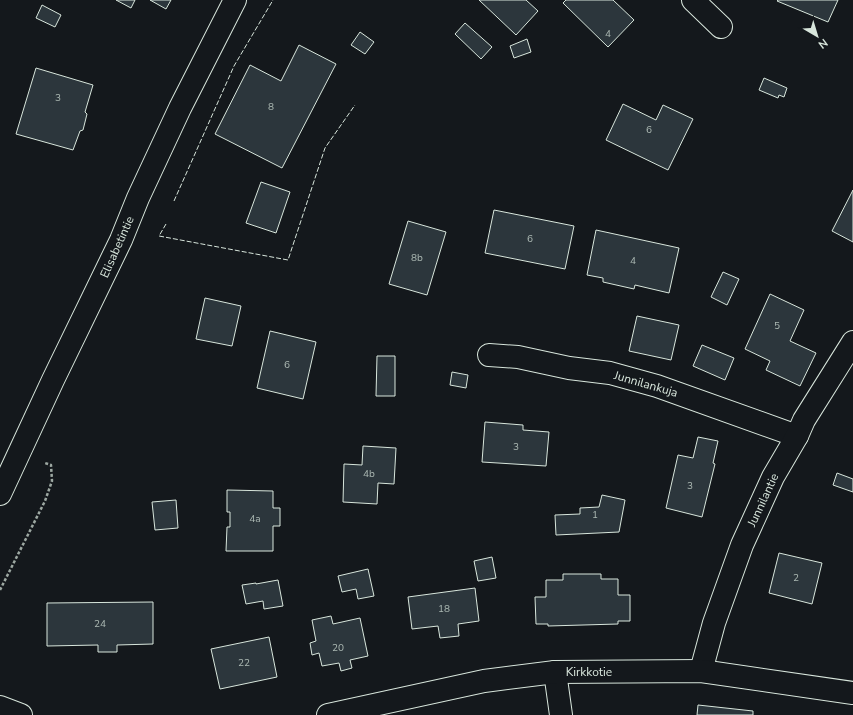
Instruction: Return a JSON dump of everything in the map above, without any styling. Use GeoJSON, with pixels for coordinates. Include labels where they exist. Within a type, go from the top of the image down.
{"type":"FeatureCollection","features":[{"type":"Feature","properties":{"kind":"street","name":"Elisabetintie"},"geometry":{"type":"LineString","coordinates":[[1,487],[20,453],[53,380],[121,240],[138,198],[180,108],[235,0]]}},
{"type":"Feature","properties":{"kind":"street"},"geometry":{"type":"LineString","coordinates":[[693,0],[721,27]]}},
{"type":"Feature","properties":{"kind":"street","name":"Junnilantie"},"geometry":{"type":"LineString","coordinates":[[701,671],[714,623],[742,545],[773,477],[797,436],[804,420],[853,342]]}},
{"type":"Feature","properties":{"kind":"street","name":"Junnilankuja"},"geometry":{"type":"LineString","coordinates":[[489,355],[518,358],[569,368],[610,373],[657,386],[797,436]]}},
{"type":"Feature","properties":{"kind":"street","name":"Kirkkotie"},"geometry":{"type":"LineString","coordinates":[[328,715],[484,681],[555,672],[701,671],[853,693]]}},
{"type":"Feature","properties":{"kind":"street"},"geometry":{"type":"LineString","coordinates":[[555,672],[561,715]]}},
{"type":"Feature","properties":{"kind":"street"},"geometry":{"type":"LineString","coordinates":[[0,707],[21,715]]}},
{"type":"Feature","properties":{"kind":"path"},"geometry":{"type":"LineString","coordinates":[[0,590],[45,501],[52,481],[51,465],[20,453]]}},
{"type":"Feature","properties":{"kind":"building"},"geometry":{"type":"Polygon","coordinates":[[[116,0],[135,0],[131,8],[116,0]]]}},
{"type":"Feature","properties":{"kind":"building"},"geometry":{"type":"Polygon","coordinates":[[[150,0],[171,0],[166,9],[150,0]]]}},
{"type":"Feature","properties":{"kind":"building"},"geometry":{"type":"Polygon","coordinates":[[[479,0],[526,0],[538,11],[516,35],[479,0]]]}},
{"type":"Feature","properties":{"kind":"building"},"geometry":{"type":"Polygon","coordinates":[[[566,0],[613,0],[634,20],[608,47],[563,3],[566,0]]]}},
{"type":"Feature","properties":{"kind":"building"},"geometry":{"type":"Polygon","coordinates":[[[838,0],[828,22],[777,1],[838,0]]]}},
{"type":"Feature","properties":{"kind":"building"},"geometry":{"type":"Polygon","coordinates":[[[42,5],[61,15],[55,27],[36,18],[42,5]]]}},
{"type":"Feature","properties":{"kind":"building"},"geometry":{"type":"Polygon","coordinates":[[[465,23],[492,47],[481,59],[455,34],[465,23]]]}},
{"type":"Feature","properties":{"kind":"building"},"geometry":{"type":"Polygon","coordinates":[[[360,32],[374,42],[365,54],[351,45],[360,32]]]}},
{"type":"Feature","properties":{"kind":"building"},"geometry":{"type":"Polygon","coordinates":[[[527,39],[531,52],[514,58],[510,46],[527,39]]]}},
{"type":"Feature","properties":{"kind":"building"},"geometry":{"type":"Polygon","coordinates":[[[299,45],[336,64],[282,168],[215,134],[250,65],[281,81],[299,45]]]}},
{"type":"Feature","properties":{"kind":"building"},"geometry":{"type":"Polygon","coordinates":[[[36,68],[93,85],[85,112],[87,114],[83,130],[80,131],[73,150],[16,134],[36,68]]]}},
{"type":"Feature","properties":{"kind":"building"},"geometry":{"type":"Polygon","coordinates":[[[764,78],[787,88],[784,97],[779,95],[778,98],[759,90],[764,78]]]}},
{"type":"Feature","properties":{"kind":"building"},"geometry":{"type":"Polygon","coordinates":[[[623,104],[656,120],[663,105],[693,119],[668,170],[606,140],[623,104]]]}},
{"type":"Feature","properties":{"kind":"building"},"geometry":{"type":"Polygon","coordinates":[[[261,182],[290,192],[276,233],[246,223],[261,182]]]}},
{"type":"Feature","properties":{"kind":"building"},"geometry":{"type":"Polygon","coordinates":[[[853,190],[853,242],[832,231],[853,190]]]}},
{"type":"Feature","properties":{"kind":"building"},"geometry":{"type":"Polygon","coordinates":[[[494,210],[574,226],[565,269],[485,253],[494,210]]]}},
{"type":"Feature","properties":{"kind":"building"},"geometry":{"type":"Polygon","coordinates":[[[408,221],[446,232],[427,295],[389,284],[408,221]]]}},
{"type":"Feature","properties":{"kind":"building"},"geometry":{"type":"Polygon","coordinates":[[[596,230],[679,248],[669,293],[635,285],[634,289],[603,282],[603,278],[587,275],[596,230]]]}},
{"type":"Feature","properties":{"kind":"building"},"geometry":{"type":"Polygon","coordinates":[[[723,272],[739,279],[727,305],[711,297],[723,272]]]}},
{"type":"Feature","properties":{"kind":"building"},"geometry":{"type":"Polygon","coordinates":[[[770,294],[804,310],[790,341],[816,353],[800,386],[766,370],[770,361],[745,349],[770,294]]]}},
{"type":"Feature","properties":{"kind":"building"},"geometry":{"type":"Polygon","coordinates":[[[205,298],[241,306],[232,346],[196,339],[205,298]]]}},
{"type":"Feature","properties":{"kind":"building"},"geometry":{"type":"Polygon","coordinates":[[[637,316],[679,325],[671,360],[629,351],[637,316]]]}},
{"type":"Feature","properties":{"kind":"building"},"geometry":{"type":"Polygon","coordinates":[[[270,331],[316,342],[303,399],[257,388],[270,331]]]}},
{"type":"Feature","properties":{"kind":"building"},"geometry":{"type":"Polygon","coordinates":[[[702,345],[734,358],[725,380],[693,366],[702,345]]]}},
{"type":"Feature","properties":{"kind":"building"},"geometry":{"type":"Polygon","coordinates":[[[377,356],[395,356],[395,396],[376,396],[377,356]]]}},
{"type":"Feature","properties":{"kind":"building"},"geometry":{"type":"Polygon","coordinates":[[[452,372],[468,375],[466,388],[450,385],[452,372]]]}},
{"type":"Feature","properties":{"kind":"building"},"geometry":{"type":"Polygon","coordinates":[[[485,422],[523,425],[523,430],[549,432],[546,466],[482,462],[485,422]]]}},
{"type":"Feature","properties":{"kind":"building"},"geometry":{"type":"Polygon","coordinates":[[[698,437],[718,441],[713,463],[715,464],[702,517],[666,508],[678,455],[693,458],[698,437]]]}},
{"type":"Feature","properties":{"kind":"building"},"geometry":{"type":"Polygon","coordinates":[[[363,446],[396,448],[394,484],[378,483],[377,504],[343,502],[344,464],[362,465],[363,446]]]}},
{"type":"Feature","properties":{"kind":"building"},"geometry":{"type":"Polygon","coordinates":[[[837,473],[853,479],[853,492],[833,485],[837,473]]]}},
{"type":"Feature","properties":{"kind":"building"},"geometry":{"type":"Polygon","coordinates":[[[227,490],[273,491],[273,508],[280,508],[280,526],[273,526],[273,551],[226,551],[227,527],[230,527],[230,512],[227,512],[227,490]]]}},
{"type":"Feature","properties":{"kind":"building"},"geometry":{"type":"Polygon","coordinates":[[[602,495],[625,500],[619,532],[556,535],[555,515],[580,514],[580,508],[599,507],[602,495]]]}},
{"type":"Feature","properties":{"kind":"building"},"geometry":{"type":"Polygon","coordinates":[[[176,500],[178,528],[155,530],[152,502],[176,500]]]}},
{"type":"Feature","properties":{"kind":"building"},"geometry":{"type":"Polygon","coordinates":[[[779,553],[822,563],[812,604],[769,593],[779,553]]]}},
{"type":"Feature","properties":{"kind":"building"},"geometry":{"type":"Polygon","coordinates":[[[492,557],[496,578],[478,581],[474,561],[492,557]]]}},
{"type":"Feature","properties":{"kind":"building"},"geometry":{"type":"Polygon","coordinates":[[[368,569],[374,596],[358,599],[356,589],[342,592],[338,576],[368,569]]]}},
{"type":"Feature","properties":{"kind":"building"},"geometry":{"type":"Polygon","coordinates":[[[563,574],[601,574],[601,579],[618,579],[618,595],[630,595],[630,621],[618,621],[618,624],[548,626],[548,624],[536,624],[535,597],[546,597],[546,580],[563,580],[563,574]]]}},
{"type":"Feature","properties":{"kind":"building"},"geometry":{"type":"Polygon","coordinates":[[[278,580],[283,606],[264,609],[263,601],[246,604],[242,585],[278,580]]]}},
{"type":"Feature","properties":{"kind":"building"},"geometry":{"type":"Polygon","coordinates":[[[475,588],[479,621],[458,624],[459,636],[440,638],[438,626],[412,629],[408,597],[475,588]]]}},
{"type":"Feature","properties":{"kind":"building"},"geometry":{"type":"Polygon","coordinates":[[[153,602],[153,644],[117,645],[117,652],[98,652],[98,645],[47,646],[47,603],[153,602]]]}},
{"type":"Feature","properties":{"kind":"building"},"geometry":{"type":"Polygon","coordinates":[[[331,616],[333,624],[360,618],[368,656],[350,660],[352,668],[341,671],[339,663],[322,666],[319,653],[312,655],[310,643],[316,641],[312,620],[331,616]]]}},
{"type":"Feature","properties":{"kind":"building"},"geometry":{"type":"Polygon","coordinates":[[[269,637],[277,677],[220,689],[211,649],[269,637]]]}},
{"type":"Feature","properties":{"kind":"building"},"geometry":{"type":"Polygon","coordinates":[[[698,705],[753,711],[753,715],[697,715],[698,705]]]}},
{"type":"Feature","properties":{"kind":"fence"},"geometry":{"type":"LineString","coordinates":[[174,201],[234,66],[273,0]]}},
{"type":"Feature","properties":{"kind":"fence"},"geometry":{"type":"LineString","coordinates":[[166,224],[159,236],[288,260],[325,148],[355,105]]}}]}
